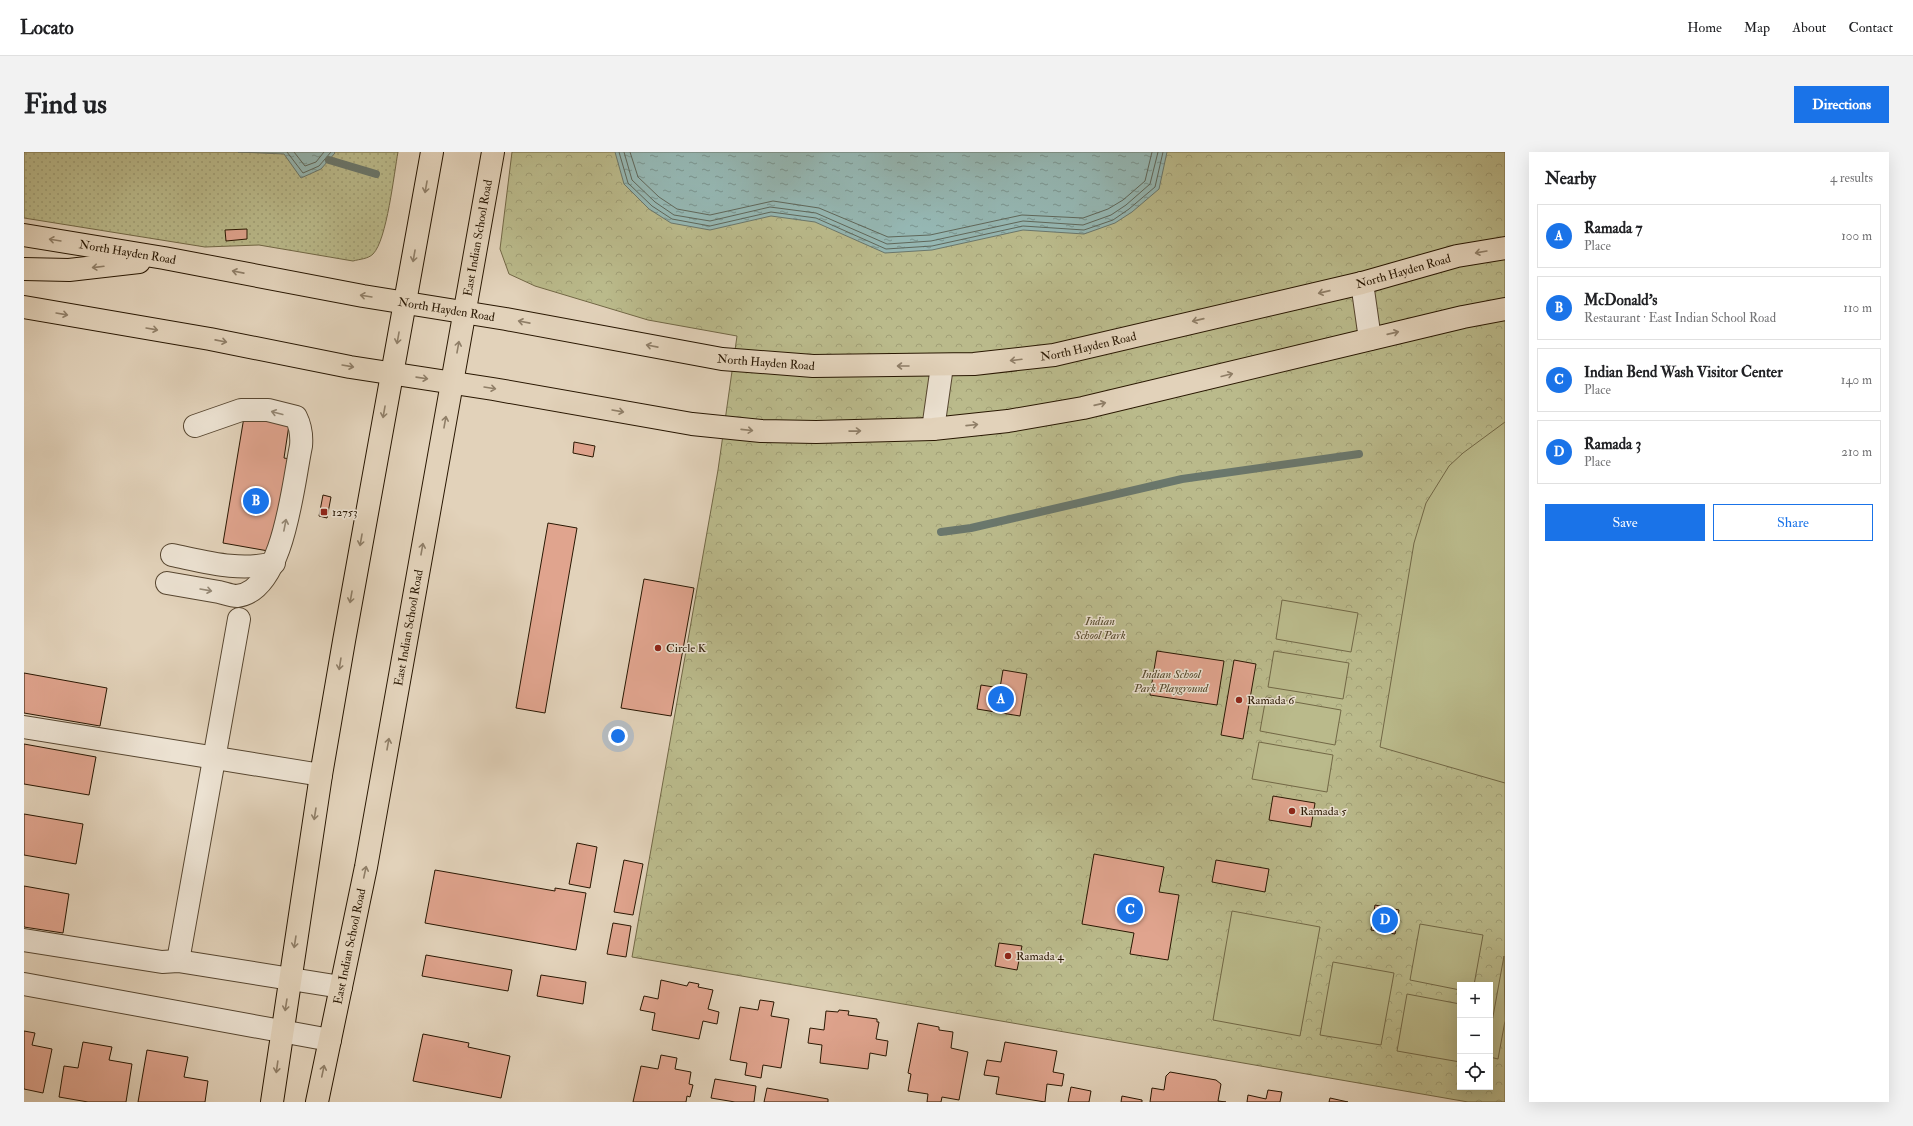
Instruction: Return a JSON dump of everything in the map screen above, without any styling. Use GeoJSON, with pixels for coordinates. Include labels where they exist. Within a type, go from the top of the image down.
{"type":"FeatureCollection","features":[{"type":"Feature","properties":{"kind":"main road"},"geometry":{"type":"LineString","coordinates":[[272,1102],[321,775],[404,302],[432,154]]}},
{"type":"Feature","properties":{"kind":"main road","name":"East Indian School Road"},"geometry":{"type":"LineString","coordinates":[[317,1102],[366,867],[492,160]]}},
{"type":"Feature","properties":{"kind":"main road","name":"North Hayden Road"},"geometry":{"type":"LineString","coordinates":[[24,235],[164,258],[722,359],[814,366],[942,366],[1054,355],[1362,283],[1457,256],[1505,248]]}},
{"type":"Feature","properties":{"kind":"main road"},"geometry":{"type":"LineString","coordinates":[[24,269],[69,270],[164,258]]}},
{"type":"Feature","properties":{"kind":"main road"},"geometry":{"type":"LineString","coordinates":[[24,307],[210,339],[392,374],[452,382],[692,424],[746,430],[816,432],[933,429],[1008,421],[1083,408],[1203,381],[1370,339],[1505,309]]}},
{"type":"Feature","properties":{"kind":"lane"},"geometry":{"type":"LineString","coordinates":[[1362,283],[1370,339]]}},
{"type":"Feature","properties":{"kind":"lane"},"geometry":{"type":"LineString","coordinates":[[933,429],[942,366]]}},
{"type":"Feature","properties":{"kind":"lane"},"geometry":{"type":"LineString","coordinates":[[167,583],[236,596],[252,591],[274,563],[281,546],[301,446],[302,433],[296,418],[268,410],[241,410],[195,426]]}},
{"type":"Feature","properties":{"kind":"lane"},"geometry":{"type":"LineString","coordinates":[[172,555],[235,567],[261,566],[274,563]]}},
{"type":"Feature","properties":{"kind":"lane"},"geometry":{"type":"LineString","coordinates":[[178,960],[239,619]]}},
{"type":"Feature","properties":{"kind":"lane"},"geometry":{"type":"LineString","coordinates":[[24,727],[214,759],[321,775]]}},
{"type":"Feature","properties":{"kind":"lane"},"geometry":{"type":"LineString","coordinates":[[24,940],[162,962],[178,960],[341,987]]}},
{"type":"Feature","properties":{"kind":"lane"},"geometry":{"type":"LineString","coordinates":[[24,984],[330,1040]]}},
{"type":"Feature","properties":{"kind":"green space"},"geometry":{"type":"Polygon","coordinates":[[[24,152],[398,152],[386,221],[378,246],[371,256],[353,261],[259,245],[205,247],[24,218],[24,152]]]}},
{"type":"Feature","properties":{"kind":"green space","name":"Indian School Park"},"geometry":{"type":"Polygon","coordinates":[[[512,152],[1505,152],[1505,1102],[1468,1102],[632,957],[718,470],[737,336],[648,320],[535,286],[509,274],[500,249],[512,152]]]}},
{"type":"Feature","properties":{"kind":"green space"},"geometry":{"type":"Polygon","coordinates":[[[1505,422],[1505,783],[1380,747],[1414,543],[1426,503],[1449,466],[1463,453],[1505,422]]]}},
{"type":"Feature","properties":{"kind":"green space"},"geometry":{"type":"Polygon","coordinates":[[[1282,600],[1358,613],[1351,652],[1276,639],[1282,600]]]}},
{"type":"Feature","properties":{"kind":"green space"},"geometry":{"type":"Polygon","coordinates":[[[1274,651],[1349,663],[1343,699],[1268,687],[1274,651]]]}},
{"type":"Feature","properties":{"kind":"green space"},"geometry":{"type":"Polygon","coordinates":[[[1266,697],[1341,710],[1335,745],[1260,731],[1266,697]]]}},
{"type":"Feature","properties":{"kind":"green space"},"geometry":{"type":"Polygon","coordinates":[[[1259,742],[1333,755],[1327,792],[1252,779],[1259,742]]]}},
{"type":"Feature","properties":{"kind":"green space"},"geometry":{"type":"Polygon","coordinates":[[[1232,911],[1320,927],[1300,1036],[1213,1020],[1232,911]]]}},
{"type":"Feature","properties":{"kind":"green space"},"geometry":{"type":"Polygon","coordinates":[[[1420,924],[1483,935],[1475,982],[1457,982],[1457,989],[1410,980],[1420,924]]]}},
{"type":"Feature","properties":{"kind":"green space"},"geometry":{"type":"Polygon","coordinates":[[[1504,956],[1505,1021],[1498,1059],[1493,1058],[1493,1016],[1504,956]]]}},
{"type":"Feature","properties":{"kind":"green space"},"geometry":{"type":"Polygon","coordinates":[[[1333,962],[1394,973],[1381,1045],[1320,1035],[1333,962]]]}},
{"type":"Feature","properties":{"kind":"green space"},"geometry":{"type":"Polygon","coordinates":[[[1407,994],[1457,1003],[1457,1061],[1397,1051],[1407,994]]]}},
{"type":"Feature","properties":{"kind":"water"},"geometry":{"type":"Polygon","coordinates":[[[238,152],[335,153],[321,169],[301,178],[284,154],[238,152]]]}},
{"type":"Feature","properties":{"kind":"water"},"geometry":{"type":"Polygon","coordinates":[[[615,152],[1167,152],[1159,189],[1132,212],[1115,223],[1084,234],[1023,230],[932,250],[885,253],[815,222],[771,216],[710,230],[671,223],[649,209],[624,184],[615,152]]]}},
{"type":"Feature","properties":{"kind":"building"},"geometry":{"type":"Polygon","coordinates":[[[247,229],[247,239],[226,241],[225,230],[247,229]]]}},
{"type":"Feature","properties":{"kind":"building"},"geometry":{"type":"Polygon","coordinates":[[[244,417],[289,425],[284,458],[290,459],[274,552],[223,543],[244,417]]]}},
{"type":"Feature","properties":{"kind":"building"},"geometry":{"type":"Polygon","coordinates":[[[574,442],[595,446],[593,457],[573,453],[574,442]]]}},
{"type":"Feature","properties":{"kind":"building"},"geometry":{"type":"Polygon","coordinates":[[[323,495],[331,497],[327,518],[319,516],[323,495]]]}},
{"type":"Feature","properties":{"kind":"building"},"geometry":{"type":"Polygon","coordinates":[[[548,523],[577,528],[545,713],[516,708],[548,523]]]}},
{"type":"Feature","properties":{"kind":"building","name":"Circle K"},"geometry":{"type":"Polygon","coordinates":[[[644,579],[694,588],[671,716],[621,708],[644,579]]]}},
{"type":"Feature","properties":{"kind":"building"},"geometry":{"type":"Polygon","coordinates":[[[1157,651],[1224,661],[1217,705],[1150,695],[1157,651]]]}},
{"type":"Feature","properties":{"kind":"building","name":"Ramada 6"},"geometry":{"type":"Polygon","coordinates":[[[1234,660],[1256,664],[1243,739],[1221,735],[1234,660]]]}},
{"type":"Feature","properties":{"kind":"building"},"geometry":{"type":"Polygon","coordinates":[[[1003,670],[1027,674],[1020,716],[977,709],[981,685],[1000,688],[1003,670]]]}},
{"type":"Feature","properties":{"kind":"building"},"geometry":{"type":"Polygon","coordinates":[[[24,673],[107,688],[100,726],[24,713],[24,673]]]}},
{"type":"Feature","properties":{"kind":"building"},"geometry":{"type":"Polygon","coordinates":[[[24,744],[96,757],[89,795],[24,784],[24,744]]]}},
{"type":"Feature","properties":{"kind":"building","name":"Ramada 5"},"geometry":{"type":"Polygon","coordinates":[[[1273,796],[1315,803],[1311,827],[1269,820],[1273,796]]]}},
{"type":"Feature","properties":{"kind":"building"},"geometry":{"type":"Polygon","coordinates":[[[24,814],[83,824],[76,864],[24,855],[24,814]]]}},
{"type":"Feature","properties":{"kind":"building"},"geometry":{"type":"Polygon","coordinates":[[[577,843],[597,847],[590,888],[569,884],[577,843]]]}},
{"type":"Feature","properties":{"kind":"building"},"geometry":{"type":"Polygon","coordinates":[[[1094,854],[1164,867],[1159,892],[1179,895],[1168,960],[1130,954],[1134,933],[1082,924],[1094,854]]]}},
{"type":"Feature","properties":{"kind":"building"},"geometry":{"type":"Polygon","coordinates":[[[624,860],[643,864],[633,915],[614,912],[624,860]]]}},
{"type":"Feature","properties":{"kind":"building"},"geometry":{"type":"Polygon","coordinates":[[[1216,860],[1269,869],[1265,892],[1212,882],[1216,860]]]}},
{"type":"Feature","properties":{"kind":"building"},"geometry":{"type":"Polygon","coordinates":[[[435,870],[555,891],[555,888],[586,893],[576,950],[425,923],[435,870]]]}},
{"type":"Feature","properties":{"kind":"building"},"geometry":{"type":"Polygon","coordinates":[[[24,886],[69,894],[63,933],[24,927],[24,886]]]}},
{"type":"Feature","properties":{"kind":"building"},"geometry":{"type":"Polygon","coordinates":[[[1375,905],[1399,910],[1395,934],[1371,930],[1375,905]]]}},
{"type":"Feature","properties":{"kind":"building"},"geometry":{"type":"Polygon","coordinates":[[[613,923],[631,926],[626,957],[607,954],[613,923]]]}},
{"type":"Feature","properties":{"kind":"building","name":"Ramada 4"},"geometry":{"type":"Polygon","coordinates":[[[999,943],[1022,946],[1017,970],[995,966],[999,943]]]}},
{"type":"Feature","properties":{"kind":"building"},"geometry":{"type":"Polygon","coordinates":[[[426,955],[512,970],[508,991],[422,976],[426,955]]]}},
{"type":"Feature","properties":{"kind":"building"},"geometry":{"type":"Polygon","coordinates":[[[541,975],[586,982],[583,1004],[537,996],[541,975]]]}},
{"type":"Feature","properties":{"kind":"building"},"geometry":{"type":"Polygon","coordinates":[[[661,980],[687,986],[689,982],[699,984],[698,987],[713,990],[708,1009],[719,1012],[717,1024],[703,1021],[699,1039],[652,1030],[655,1013],[640,1010],[644,996],[658,999],[661,980]]]}},
{"type":"Feature","properties":{"kind":"building"},"geometry":{"type":"Polygon","coordinates":[[[760,1000],[774,1002],[771,1016],[789,1019],[781,1068],[763,1065],[761,1078],[745,1075],[747,1063],[730,1060],[740,1007],[758,1010],[760,1000]]]}},
{"type":"Feature","properties":{"kind":"building"},"geometry":{"type":"Polygon","coordinates":[[[839,1010],[849,1011],[848,1015],[877,1019],[877,1022],[879,1022],[876,1039],[888,1041],[886,1056],[870,1053],[868,1069],[820,1063],[822,1045],[808,1043],[810,1028],[824,1030],[826,1011],[838,1012],[839,1010]]]}},
{"type":"Feature","properties":{"kind":"building"},"geometry":{"type":"Polygon","coordinates":[[[918,1023],[939,1027],[939,1030],[953,1032],[951,1048],[968,1052],[959,1100],[942,1097],[941,1102],[927,1102],[928,1094],[908,1091],[911,1074],[908,1073],[918,1023]]]}},
{"type":"Feature","properties":{"kind":"building"},"geometry":{"type":"Polygon","coordinates":[[[24,1031],[35,1033],[32,1045],[52,1049],[43,1093],[24,1089],[24,1031]]]}},
{"type":"Feature","properties":{"kind":"building"},"geometry":{"type":"Polygon","coordinates":[[[423,1034],[469,1043],[468,1047],[510,1056],[501,1098],[413,1081],[423,1034]]]}},
{"type":"Feature","properties":{"kind":"building"},"geometry":{"type":"Polygon","coordinates":[[[83,1042],[112,1047],[109,1060],[132,1064],[126,1102],[88,1102],[59,1097],[64,1066],[78,1068],[83,1042]]]}},
{"type":"Feature","properties":{"kind":"building"},"geometry":{"type":"Polygon","coordinates":[[[1005,1042],[1057,1051],[1053,1072],[1064,1074],[1062,1086],[1047,1084],[1045,1102],[996,1094],[999,1077],[984,1075],[987,1060],[1001,1062],[1005,1042]]]}},
{"type":"Feature","properties":{"kind":"building"},"geometry":{"type":"Polygon","coordinates":[[[147,1050],[188,1057],[184,1077],[208,1081],[205,1102],[138,1102],[147,1050]]]}},
{"type":"Feature","properties":{"kind":"building"},"geometry":{"type":"Polygon","coordinates":[[[661,1055],[677,1058],[675,1069],[691,1072],[689,1084],[693,1085],[690,1097],[687,1096],[686,1102],[633,1102],[641,1066],[658,1069],[661,1055]]]}},
{"type":"Feature","properties":{"kind":"building"},"geometry":{"type":"Polygon","coordinates":[[[1170,1072],[1216,1080],[1221,1084],[1218,1101],[1226,1102],[1150,1102],[1152,1088],[1164,1090],[1166,1076],[1170,1072]]]}},
{"type":"Feature","properties":{"kind":"building"},"geometry":{"type":"Polygon","coordinates":[[[715,1079],[756,1086],[754,1102],[735,1102],[711,1098],[715,1079]]]}},
{"type":"Feature","properties":{"kind":"building"},"geometry":{"type":"Polygon","coordinates":[[[1071,1087],[1091,1091],[1089,1102],[1068,1102],[1071,1087]]]}},
{"type":"Feature","properties":{"kind":"building"},"geometry":{"type":"Polygon","coordinates":[[[767,1088],[828,1099],[828,1102],[764,1102],[767,1088]]]}},
{"type":"Feature","properties":{"kind":"building"},"geometry":{"type":"Polygon","coordinates":[[[1268,1090],[1282,1092],[1280,1102],[1247,1102],[1248,1095],[1266,1099],[1268,1090]]]}},
{"type":"Feature","properties":{"kind":"building"},"geometry":{"type":"Polygon","coordinates":[[[1122,1096],[1142,1100],[1142,1102],[1121,1102],[1122,1096]]]}},
{"type":"Feature","properties":{"kind":"building"},"geometry":{"type":"Polygon","coordinates":[[[1330,1098],[1348,1102],[1329,1102],[1330,1098]]]}},
{"type":"Feature","properties":{"kind":"waterway"},"geometry":{"type":"LineString","coordinates":[[329,160],[376,174]]}},
{"type":"Feature","properties":{"kind":"waterway"},"geometry":{"type":"LineString","coordinates":[[941,532],[971,528],[1182,479],[1359,454]]}},
{"type":"Feature","properties":{"kind":"place","name":"McDonald's"},"geometry":{"type":"Point","coordinates":[256,501]}},
{"type":"Feature","properties":{"kind":"place","name":"12753"},"geometry":{"type":"Point","coordinates":[324,512]}},
{"type":"Feature","properties":{"kind":"place","name":"Circle K"},"geometry":{"type":"Point","coordinates":[658,648]}},
{"type":"Feature","properties":{"kind":"place","name":"Ramada 7"},"geometry":{"type":"Point","coordinates":[1001,699]}},
{"type":"Feature","properties":{"kind":"place","name":"Ramada 6"},"geometry":{"type":"Point","coordinates":[1239,700]}},
{"type":"Feature","properties":{"kind":"place","name":"Ramada 5"},"geometry":{"type":"Point","coordinates":[1292,811]}},
{"type":"Feature","properties":{"kind":"place","name":"Indian Bend Wash Visitor Center"},"geometry":{"type":"Point","coordinates":[1130,910]}},
{"type":"Feature","properties":{"kind":"place","name":"Ramada 3"},"geometry":{"type":"Point","coordinates":[1385,920]}},
{"type":"Feature","properties":{"kind":"place","name":"Ramada 4"},"geometry":{"type":"Point","coordinates":[1008,956]}},
{"type":"Feature","properties":{"kind":"park label","name":"Indian School Park Playground"},"geometry":{"type":"Point","coordinates":[1171,681]}}]}
